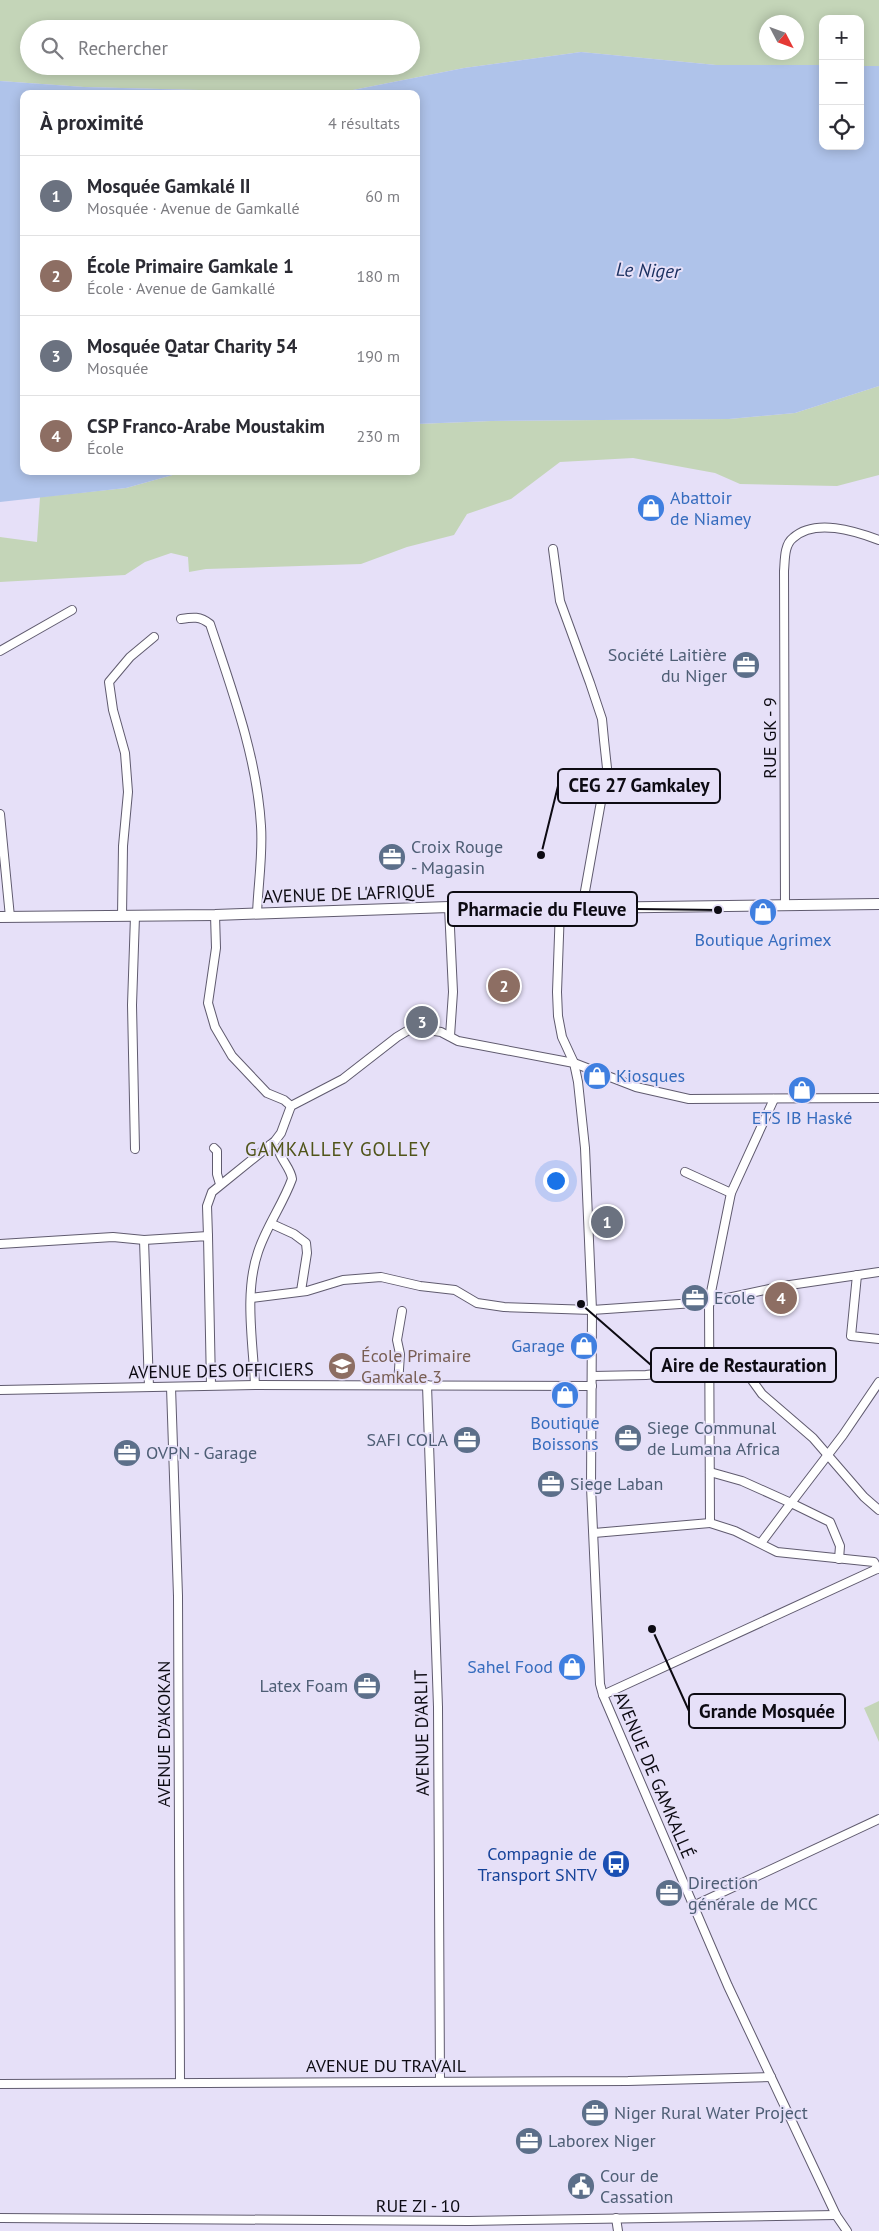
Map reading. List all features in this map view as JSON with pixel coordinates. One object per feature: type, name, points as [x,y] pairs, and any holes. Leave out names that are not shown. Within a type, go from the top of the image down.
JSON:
[{"type":"main road","name":"AVENUE DE L'AFRIQUE","points":[[5,917],[257,914],[449,906],[582,908],[879,904]]},
{"type":"street","name":"RUE GK - 9","points":[[785,906],[784,571],[788,546],[793,538],[808,530],[826,528],[850,531],[879,540]]},
{"type":"street","points":[[553,549],[560,601],[602,719],[604,740],[606,768],[582,908]]},
{"type":"street","points":[[0,651],[72,610]]},
{"type":"street","points":[[181,619],[196,617],[204,619],[210,624],[245,734],[257,786],[261,828],[257,914]]},
{"type":"street","points":[[122,916],[122,846],[128,792],[125,753],[112,710],[110,682],[112,676],[130,656],[154,637]]},
{"type":"street","points":[[0,814],[5,917]]},
{"type":"street","points":[[449,906],[453,992],[450,1036]]},
{"type":"street","name":"AVENUE DE GAMKALLÉ","points":[[560,908],[558,1016],[565,1047],[574,1063],[583,1131],[592,1310],[591,1487],[602,1695],[728,1986],[836,2215],[847,2231]]},
{"type":"street","points":[[215,915],[216,948],[208,1003],[215,1028],[232,1056],[269,1095],[284,1100],[291,1106]]},
{"type":"street","points":[[135,916],[132,1005],[135,1150]]},
{"type":"street","points":[[211,1385],[208,1199],[220,1184],[270,1145],[281,1133],[291,1106],[343,1080],[407,1031],[421,1028],[441,1032],[458,1041],[574,1063],[636,1087],[689,1099],[879,1098]]},
{"type":"street","points":[[710,1524],[709,1302],[731,1193],[774,1099]]},
{"type":"street","points":[[255,1385],[251,1298],[254,1264],[258,1250],[292,1179],[290,1171],[281,1160],[278,1148],[270,1145]]},
{"type":"street","points":[[214,1148],[217,1151],[217,1174],[220,1184]]},
{"type":"street","points":[[685,1172],[731,1193]]},
{"type":"street","points":[[272,1224],[294,1234],[306,1243],[307,1254],[300,1291]]},
{"type":"street","points":[[0,1244],[113,1237],[144,1240],[208,1236]]},
{"type":"street","points":[[144,1240],[149,1387]]},
{"type":"street","points":[[251,1298],[300,1291],[343,1280],[381,1277],[420,1286],[455,1290],[472,1301],[504,1307],[592,1310],[709,1302],[783,1286],[879,1272]]},
{"type":"street","points":[[857,1275],[851,1336],[879,1339]]},
{"type":"street","points":[[398,1385],[400,1354],[397,1340],[402,1311]]},
{"type":"street","points":[[709,1350],[730,1359],[749,1376],[762,1394],[813,1438],[826,1455],[879,1510]]},
{"type":"street","points":[[592,1376],[646,1375],[708,1368]]},
{"type":"street","points":[[762,1543],[826,1455],[843,1435],[879,1382]]},
{"type":"street","name":"AVENUE DES OFFICIERS","points":[[0,1390],[211,1385],[592,1386]]},
{"type":"street","name":"AVENUE D'ARLIT","points":[[427,1385],[438,1707],[440,2081]]},
{"type":"street","name":"AVENUE D'AKOKAN","points":[[171,1387],[178,1596],[180,2082]]},
{"type":"street","points":[[710,1472],[742,1481],[830,1522],[840,1546],[839,1559]]},
{"type":"street","points":[[594,1533],[710,1524],[762,1543],[777,1552],[839,1559],[872,1560],[878,1569],[602,1695]]},
{"type":"street","points":[[693,1906],[879,1819]]},
{"type":"street","name":"AVENUE DU TRAVAIL","points":[[0,2084],[628,2081],[771,2078]]},
{"type":"street","name":"RUE ZI - 10","points":[[0,2218],[459,2221],[836,2215]]},
{"type":"street","points":[[616,2218],[618,2231]]},
{"type":"green space","points":[[0,0],[879,0],[879,66],[864,66],[864,15],[819,15],[819,65],[716,65],[581,52],[464,68],[353,90],[199,90],[84,87],[0,81]]},
{"type":"green space","points":[[879,386],[879,475],[837,486],[740,484],[715,473],[633,458],[560,462],[511,499],[467,514],[454,535],[407,547],[361,564],[206,569],[189,572],[188,557],[171,553],[145,562],[125,575],[0,582],[0,537],[37,542],[40,497],[126,488],[173,475],[420,475],[420,424],[491,421],[729,419],[795,413]]},
{"type":"green space","points":[[879,1701],[879,1742],[864,1708]]},
{"type":"water","name":"Le Niger","points":[[581,52],[716,65],[819,65],[819,150],[864,150],[864,66],[879,66],[879,386],[795,413],[729,419],[491,421],[420,424],[420,90],[353,90],[464,68]]},
{"type":"water","points":[[0,81],[84,87],[199,90],[20,90],[20,475],[173,475],[126,488],[0,502]]},
{"type":"place","name":"Abattoir de Niamey","points":[[651,508]]},
{"type":"place","name":"Société Laitière du Niger","points":[[746,665]]},
{"type":"place","name":"CEG 27 Gamkaley","points":[[541,855]]},
{"type":"place","name":"Croix Rouge - Magasin","points":[[392,857]]},
{"type":"place","name":"Pharmacie du Fleuve","points":[[718,910]]},
{"type":"place","name":"Boutique Agrimex","points":[[763,912]]},
{"type":"place","name":"École Primaire Gamkale 1","points":[[504,986]]},
{"type":"place","name":"Mosquée Qatar Charity 54","points":[[422,1022]]},
{"type":"place","name":"Kiosques","points":[[597,1076]]},
{"type":"place","name":"ETS IB Haské","points":[[802,1090]]},
{"type":"place","name":"Mosquée Gamkalé II","points":[[607,1222]]},
{"type":"place","name":"Ecole","points":[[695,1298]]},
{"type":"place","name":"CSP Franco-Arabe Moustakim","points":[[781,1298]]},
{"type":"place","name":"Aire de Restauration","points":[[581,1304]]},
{"type":"place","name":"Garage","points":[[584,1346]]},
{"type":"place","name":"École Primaire Gamkale 3","points":[[342,1366]]},
{"type":"place","name":"Boutique Boissons","points":[[565,1395]]},
{"type":"place","name":"Siege Communal de Lumana Africa","points":[[628,1438]]},
{"type":"place","name":"SAFI COLA","points":[[467,1440]]},
{"type":"place","name":"OVPN - Garage","points":[[127,1453]]},
{"type":"place","name":"Siege Laban","points":[[551,1484]]},
{"type":"place","name":"Grande Mosquée","points":[[652,1629]]},
{"type":"place","name":"Sahel Food","points":[[572,1667]]},
{"type":"place","name":"Latex Foam","points":[[367,1686]]},
{"type":"place","name":"Compagnie de Transport SNTV","points":[[616,1864]]},
{"type":"place","name":"Direction générale de MCC","points":[[669,1893]]},
{"type":"place","name":"Niger Rural Water Project","points":[[595,2113]]},
{"type":"place","name":"Laborex Niger","points":[[529,2141]]},
{"type":"place","name":"Cour de Cassation","points":[[581,2186]]},
{"type":"district","name":"GAMKALLEY GOLLEY","points":[[338,1149]]}]
